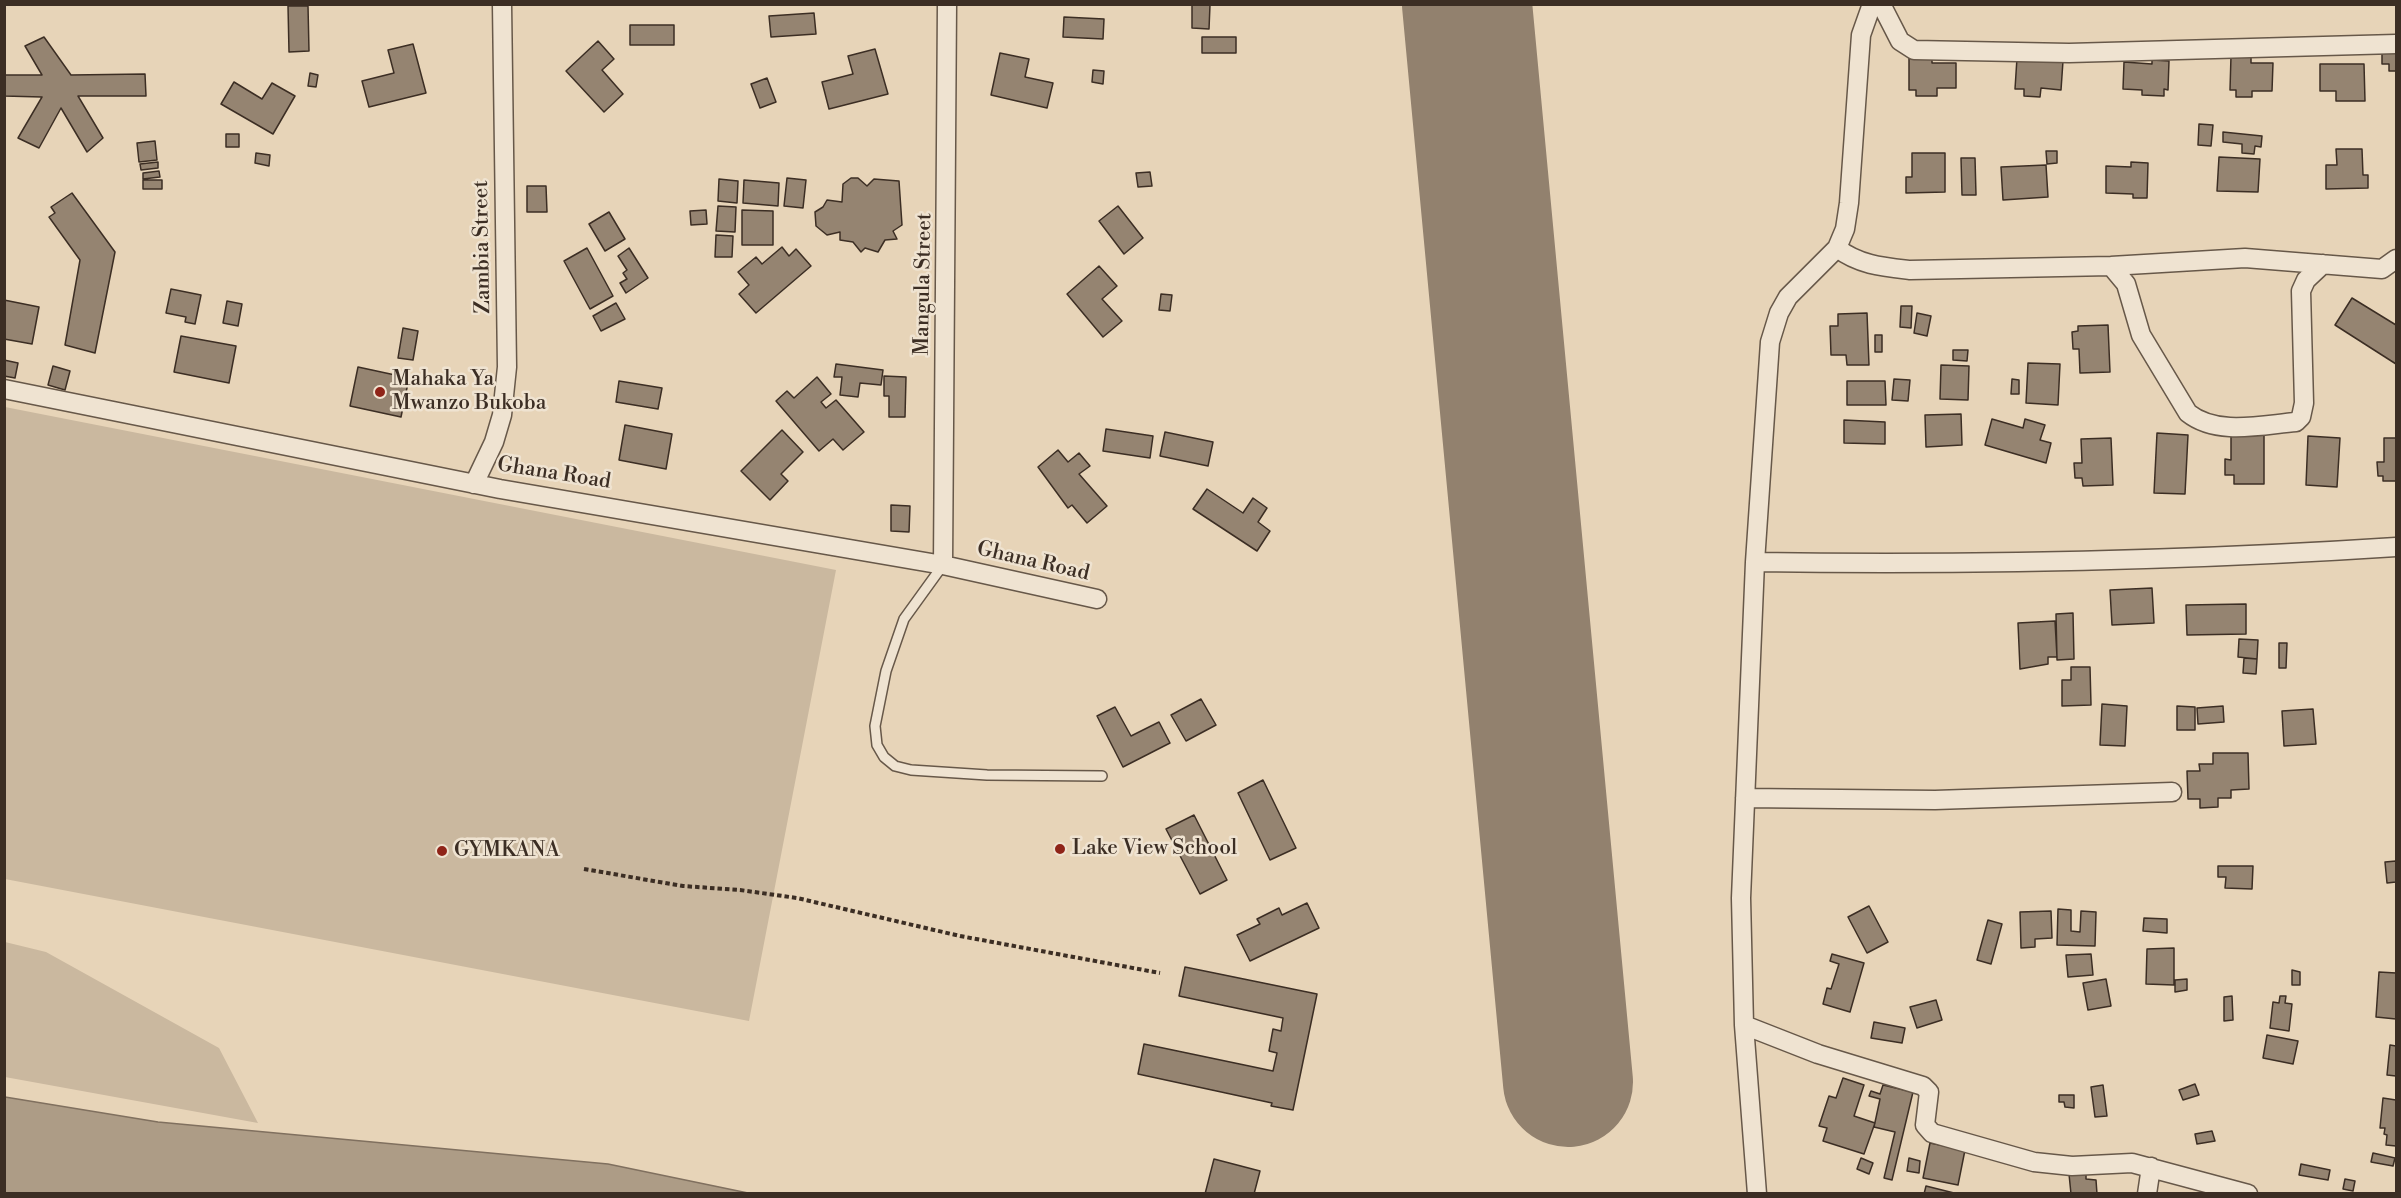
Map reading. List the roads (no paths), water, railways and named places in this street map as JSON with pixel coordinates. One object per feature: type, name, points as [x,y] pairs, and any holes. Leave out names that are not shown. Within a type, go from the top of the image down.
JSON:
[{"type":"street","name":"Zambia Street","points":[[474,484],[494,442],[502,415],[507,367],[502,4]]},
{"type":"street","name":"Mangula Street","points":[[943,565],[947,4]]},
{"type":"street","points":[[1757,1194],[1744,1025],[1741,898],[1755,562],[1770,342],[1779,313],[1788,297],[1837,248],[1845,229],[1862,34],[1872,4]]},
{"type":"street","points":[[1881,4],[1900,41],[1914,50],[2069,53],[2397,44]]},
{"type":"street","points":[[1837,248],[1852,260],[1882,267],[1910,270],[2111,266],[2212,258],[2382,269],[2397,259]]},
{"type":"street","points":[[2111,266],[2126,284],[2141,335],[2188,413],[2199,422],[2222,427],[2296,422],[2301,417],[2304,403],[2301,291],[2306,280],[2323,264]]},
{"type":"street","name":"Ghana Road","points":[[4,389],[474,484],[943,565],[1097,599]]},
{"type":"street","points":[[1755,562],[2028,562],[2307,553],[2397,547]]},
{"type":"street","points":[[1745,798],[1935,800],[2172,792]]},
{"type":"street","points":[[1744,1025],[1818,1054],[1923,1086],[1929,1092],[1925,1125],[1932,1133],[2034,1162],[2072,1166],[2132,1163],[2248,1194]]},
{"type":"street","points":[[2147,1194],[2151,1167]]},
{"type":"lane","points":[[943,565],[904,619],[885,671],[875,726],[877,745],[884,757],[895,766],[911,770],[987,775],[1102,776]]},
{"type":"place","name":"Mahaka Ya Mwanzo Bukoba","points":[[380,392]]},
{"type":"place","name":"Lake View School","points":[[1060,849]]},
{"type":"place","name":"GYMKANA","points":[[442,851]]}]
